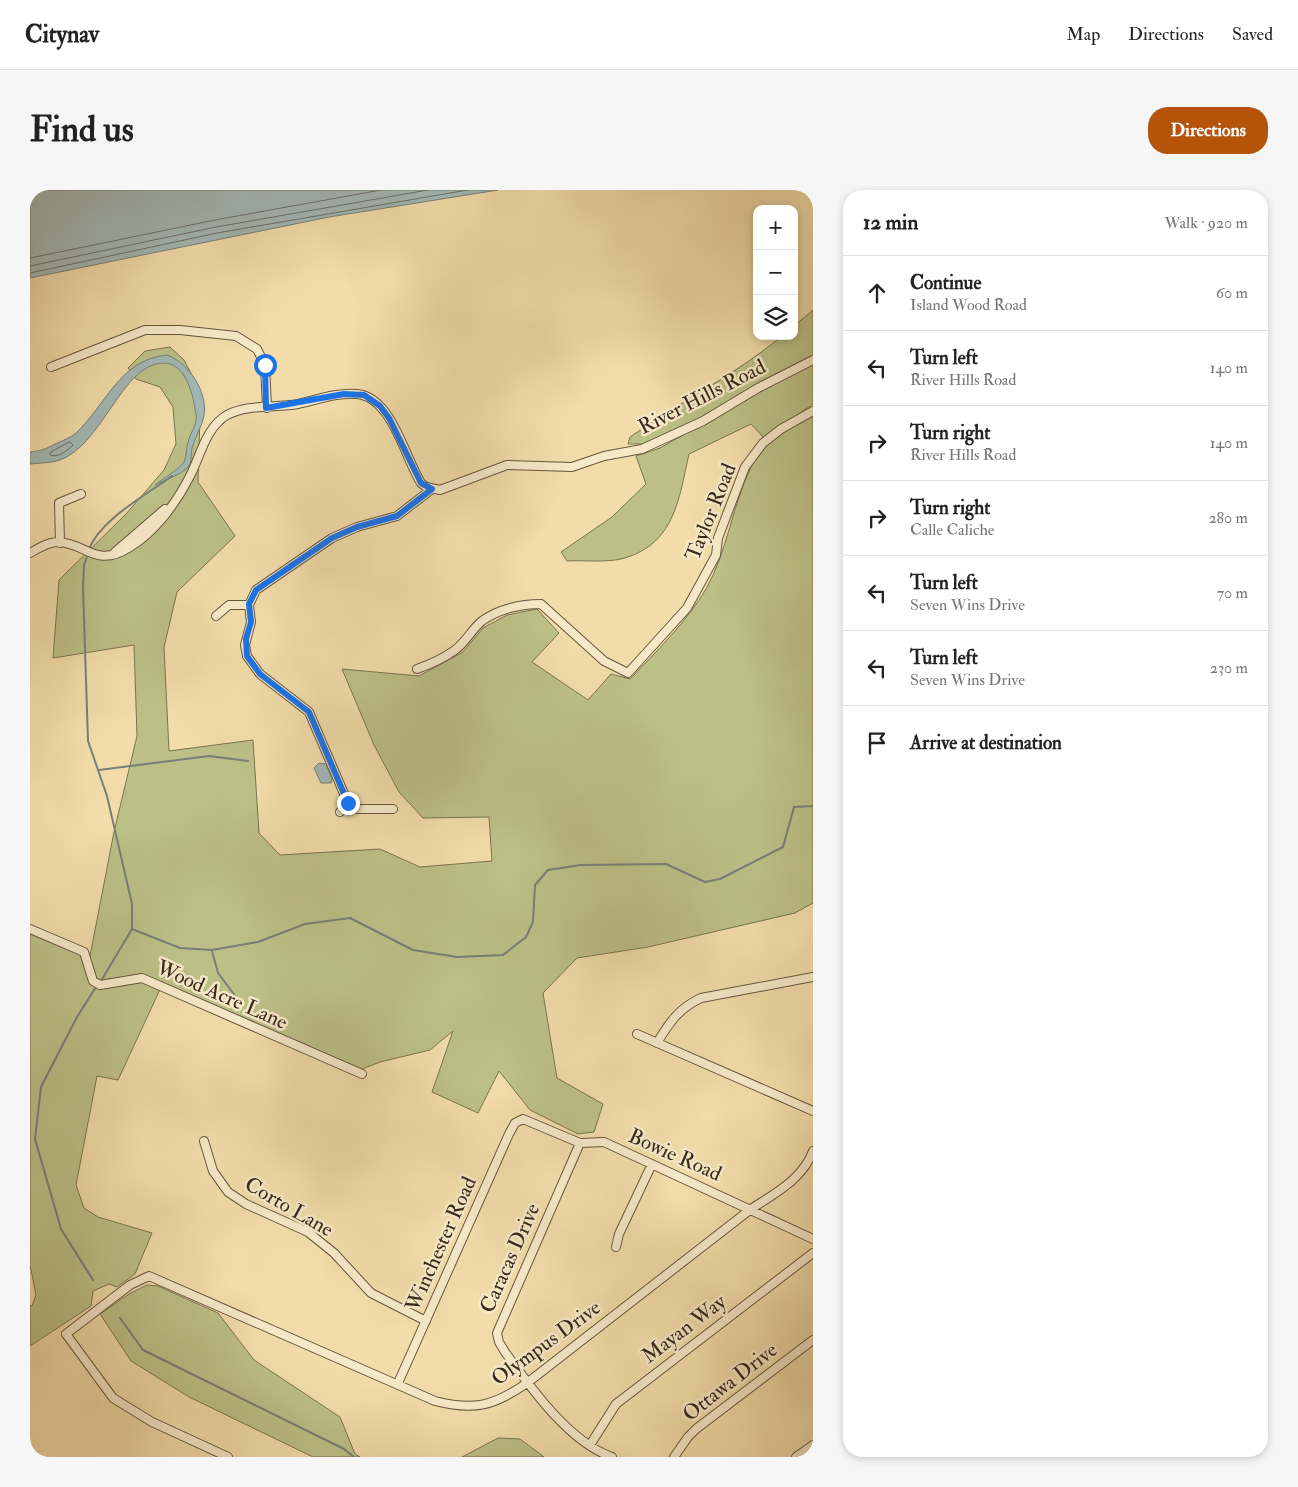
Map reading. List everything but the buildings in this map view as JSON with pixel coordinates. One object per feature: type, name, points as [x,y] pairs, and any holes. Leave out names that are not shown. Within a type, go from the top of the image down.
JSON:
[{"type":"street","points":[[51,367],[145,330],[180,330],[236,336],[257,349],[265,365],[266,408]]},
{"type":"street","name":"River Hills Road","points":[[432,489],[444,489],[488,471],[507,466],[572,466],[604,456],[652,446],[703,421],[758,388],[813,360]]},
{"type":"street","points":[[30,553],[47,544],[60,543],[92,555],[111,555],[174,501],[189,479],[216,425],[225,417],[235,412],[344,394],[364,395],[380,406],[389,418],[418,477],[426,487],[432,489]]},
{"type":"street","name":"Taylor Road","points":[[417,669],[435,662],[457,649],[481,621],[500,611],[527,604],[541,604],[604,661],[628,673],[687,608],[716,555],[718,538],[745,468],[763,443],[813,410]]},
{"type":"street","points":[[393,809],[358,809],[348,803],[309,712],[260,674],[247,656],[246,639],[251,622],[249,604],[256,590],[332,538],[357,527],[397,516],[432,489]]},
{"type":"street","points":[[60,543],[59,503],[80,494]]},
{"type":"street","points":[[216,616],[229,605],[249,604]]},
{"type":"street","points":[[340,812],[348,803]]},
{"type":"street","name":"Wood Acre Lane","points":[[30,929],[84,952],[93,981],[100,985],[142,978],[362,1074]]},
{"type":"street","points":[[658,1043],[674,1017],[687,1006],[701,998],[813,977]]},
{"type":"street","points":[[637,1034],[813,1111]]},
{"type":"street","name":"Bowie Road","points":[[519,1120],[523,1118],[580,1143],[604,1142],[813,1239]]},
{"type":"street","name":"Winchester Road","points":[[398,1383],[512,1129],[519,1120]]},
{"type":"street","name":"Corto Lane","points":[[204,1141],[213,1171],[228,1192],[246,1204],[308,1232],[334,1253],[371,1293],[426,1321]]},
{"type":"street","name":"Caracas Drive","points":[[527,1383],[499,1342],[497,1333],[580,1143]]},
{"type":"street","name":"Olympus Drive","points":[[228,1457],[152,1422],[113,1398],[66,1334],[130,1284],[149,1276],[398,1383],[435,1401],[457,1406],[477,1406],[494,1403],[527,1383],[751,1209],[786,1186],[800,1172],[813,1151]]},
{"type":"street","points":[[616,1247],[619,1234],[652,1164]]},
{"type":"street","name":"Mayan Way","points":[[590,1445],[616,1404],[813,1253]]},
{"type":"street","name":"Ottawa Drive","points":[[674,1457],[688,1436],[696,1429],[813,1340]]},
{"type":"street","points":[[527,1383],[557,1419],[590,1445],[612,1457]]},
{"type":"street","points":[[796,1457],[813,1444]]},
{"type":"green space","points":[[813,310],[813,356],[699,419],[649,444],[628,444],[630,437],[726,376],[777,340],[798,340],[798,323]]},
{"type":"green space","points":[[170,347],[184,360],[195,381],[200,415],[198,482],[235,536],[177,592],[164,647],[169,751],[253,740],[259,833],[280,855],[380,849],[420,867],[492,861],[489,817],[423,818],[399,792],[374,745],[342,669],[419,676],[463,652],[483,628],[507,615],[537,609],[559,633],[532,662],[588,700],[611,674],[630,679],[681,624],[706,589],[720,559],[745,480],[757,457],[779,436],[813,415],[813,903],[795,913],[648,947],[577,958],[543,993],[557,1078],[603,1104],[594,1132],[578,1134],[530,1110],[499,1071],[478,1113],[432,1092],[453,1031],[430,1050],[380,1062],[362,1069],[163,983],[118,1080],[97,1076],[76,1185],[84,1208],[98,1217],[152,1233],[135,1274],[117,1287],[109,1284],[93,1291],[91,1306],[30,1346],[30,1305],[32,1306],[36,1295],[30,1265],[30,932],[77,952],[83,958],[90,956],[114,832],[137,736],[134,645],[53,658],[59,580],[126,514],[164,470],[176,444],[173,407],[160,387],[136,379],[128,368],[145,351]]},
{"type":"green space","points":[[813,364],[813,404],[764,438],[751,424],[689,454],[678,502],[665,530],[655,542],[642,551],[618,560],[567,561],[561,552],[612,517],[646,484],[636,456],[660,448],[800,369]]},
{"type":"green space","points":[[147,1285],[158,1286],[218,1313],[254,1360],[340,1417],[355,1454],[360,1457],[313,1457],[189,1397],[131,1361],[100,1314],[129,1294]]},
{"type":"green space","points":[[498,1438],[520,1439],[544,1457],[462,1457]]},
{"type":"water","points":[[30,190],[498,190],[329,217],[30,278]]},
{"type":"water","points":[[167,355],[189,371],[200,388],[203,397],[204,416],[192,448],[190,462],[185,470],[155,485],[184,462],[196,417],[191,390],[183,374],[171,364],[162,363],[148,367],[135,377],[88,439],[75,452],[60,460],[30,464],[30,452],[46,448],[76,433],[125,374],[137,365]]},
{"type":"water","points":[[319,763],[326,764],[332,779],[331,783],[321,783],[314,768]]},
{"type":"waterway","points":[[89,549],[103,528],[125,508],[172,476]]},
{"type":"waterway","points":[[87,557],[84,565],[83,588],[88,741],[107,796],[132,904],[132,929],[101,981]]},
{"type":"waterway","points":[[99,770],[209,756],[248,761]]},
{"type":"waterway","points":[[132,929],[180,948],[212,950],[258,942],[305,924],[350,918],[413,950],[457,957],[503,955],[526,937],[533,922],[535,885],[548,870],[581,865],[666,864],[705,882],[720,879],[783,847],[794,807],[813,806]]},
{"type":"waterway","points":[[212,951],[218,973],[236,997]]},
{"type":"waterway","points":[[93,1280],[61,1229],[35,1139],[41,1087],[77,1017],[96,987]]},
{"type":"waterway","points":[[120,1318],[143,1350],[344,1449],[354,1457]]},
{"type":"route","points":[[265,365],[266,408],[282,407],[344,394],[364,395],[372,400],[380,406],[389,418],[421,483],[432,489],[397,516],[357,527],[332,538],[256,590],[249,604],[251,622],[245,645],[247,656],[260,674],[304,706],[309,712],[348,803]]}]
